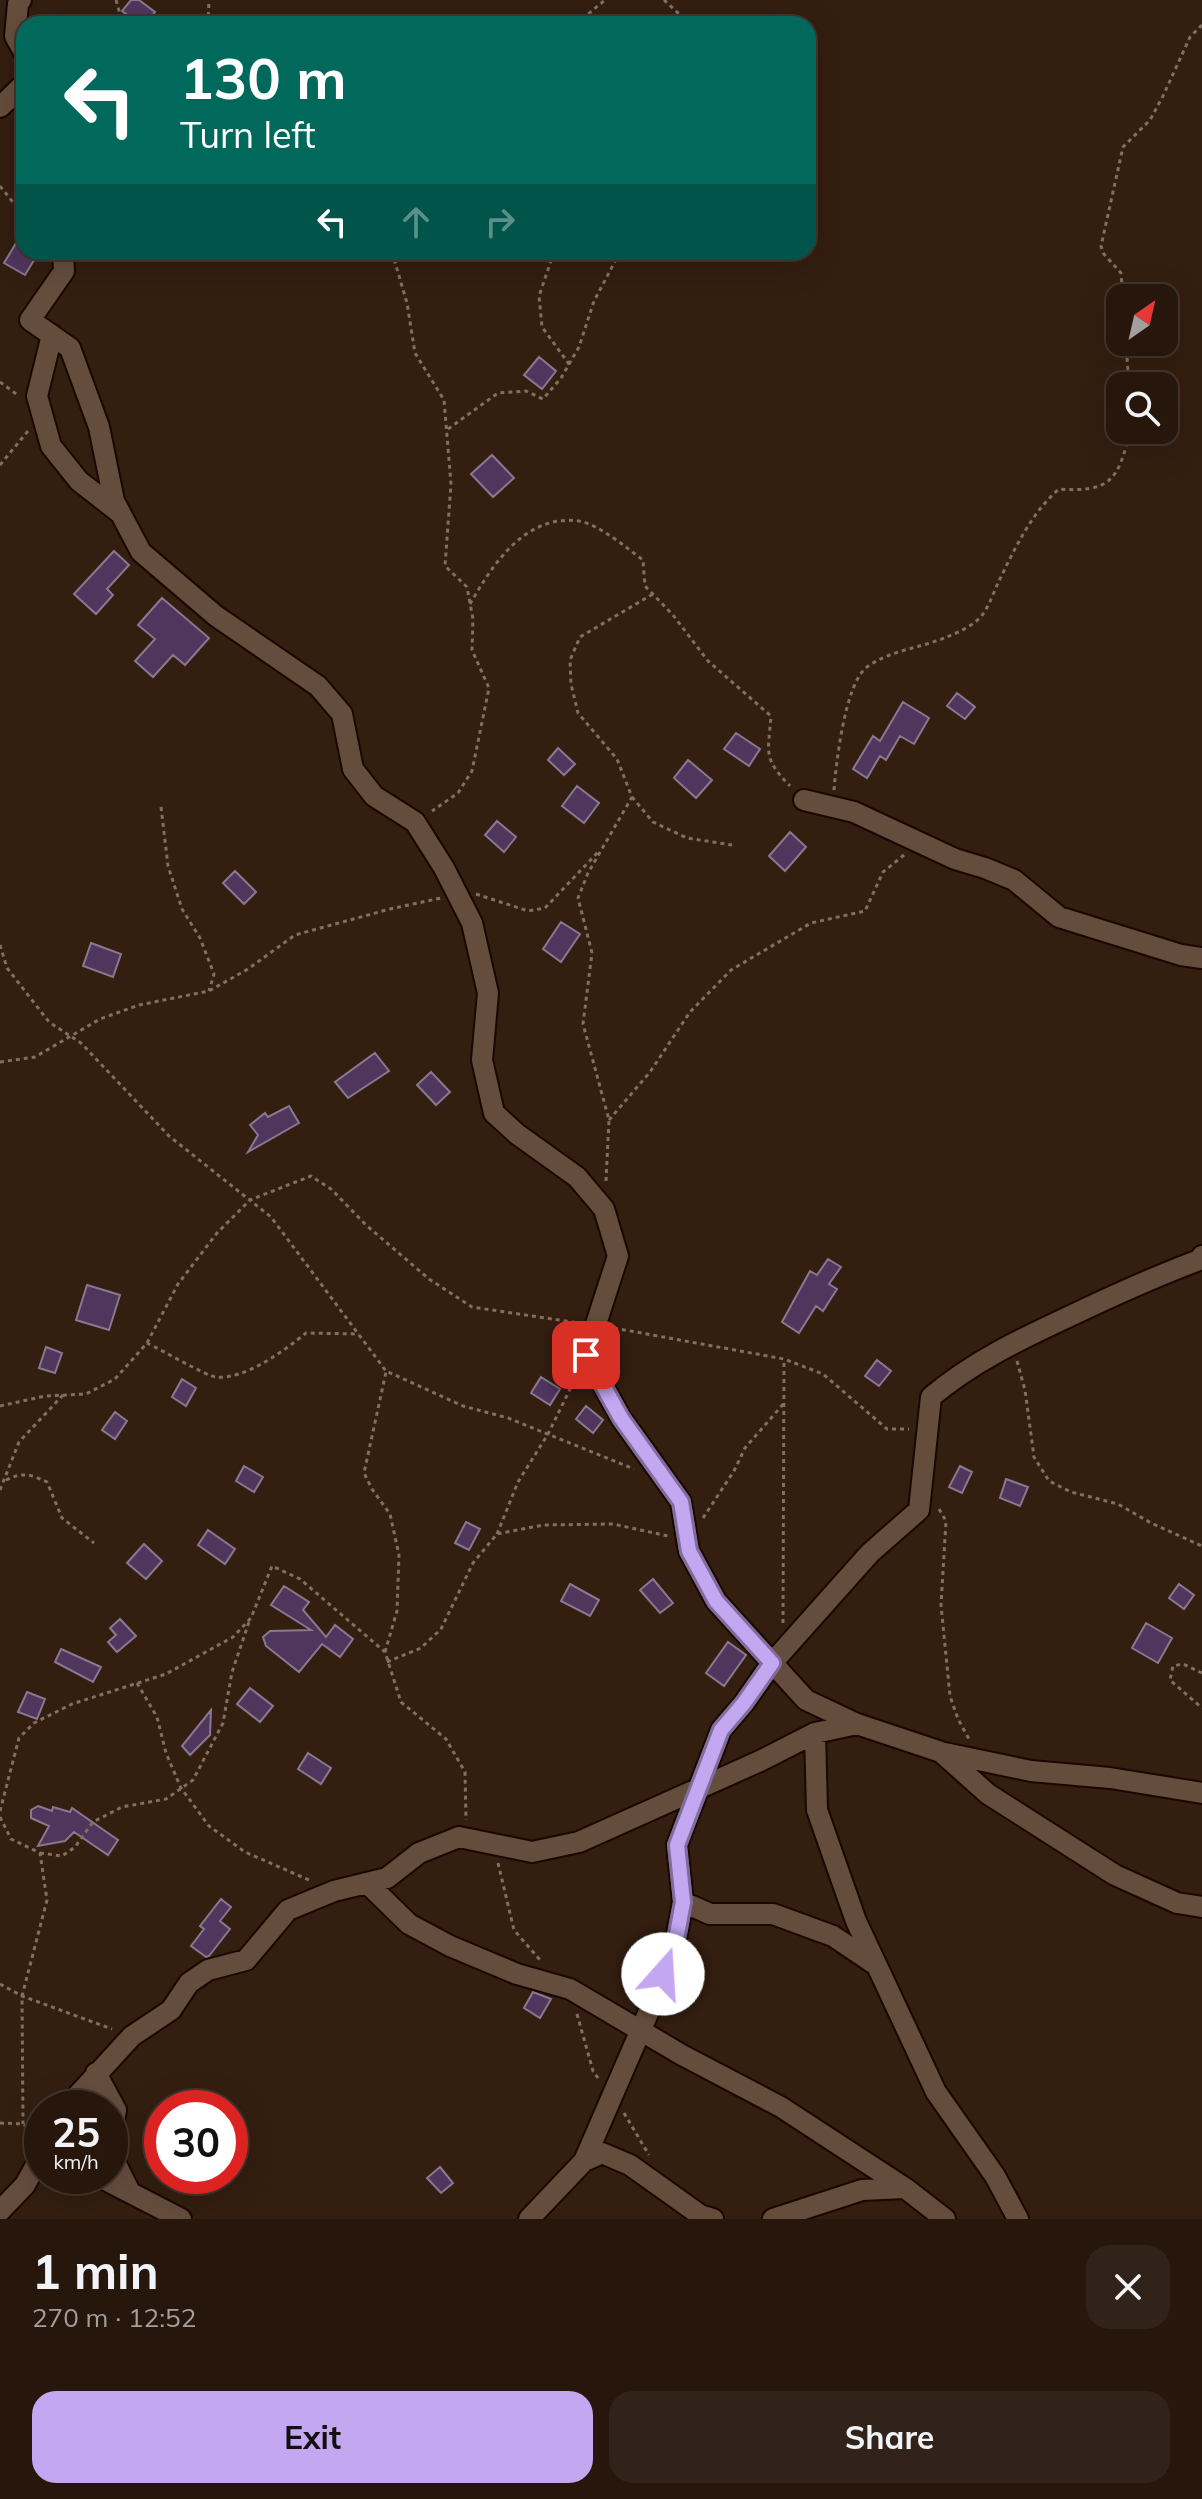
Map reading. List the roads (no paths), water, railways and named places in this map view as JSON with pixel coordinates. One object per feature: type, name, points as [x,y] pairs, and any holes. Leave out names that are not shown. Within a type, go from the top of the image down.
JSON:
[{"type":"street","points":[[0,107],[16,92]]},
{"type":"street","points":[[63,260],[64,271],[30,320],[70,348],[99,427],[114,501],[141,552],[216,616],[318,686],[342,714],[353,769],[374,796],[415,822],[472,923],[488,993],[482,1060],[494,1113],[517,1134],[577,1177],[604,1209],[618,1256],[586,1355],[621,1418],[681,1502],[689,1551],[716,1601],[778,1657],[806,1700],[857,1724],[941,1752],[1031,1771],[1110,1778],[1202,1793]]},
{"type":"street","points":[[52,335],[37,396],[51,446],[79,481],[121,514]]},
{"type":"street","points":[[804,800],[854,812],[955,859],[1014,880],[1059,917],[1181,955],[1202,958]]},
{"type":"street","points":[[529,2219],[584,2161],[656,1995],[673,1946],[683,1902],[677,1845],[721,1730],[778,1657],[870,1553],[919,1510],[931,1397],[955,1377],[1011,1342],[1145,1280],[1199,1260],[1202,1256]]},
{"type":"street","points":[[81,2090],[132,2036],[171,2010],[189,1983],[208,1970],[246,1960],[288,1910],[334,1891],[387,1878],[419,1853],[459,1837],[532,1852],[579,1842],[815,1733],[857,1724]]},
{"type":"street","points":[[815,1733],[817,1810],[856,1921],[936,2092],[995,2176],[1018,2219]]},
{"type":"street","points":[[941,1752],[988,1794],[1115,1875],[1177,1903],[1202,1907]]},
{"type":"street","points":[[367,1883],[409,1924],[450,1946],[517,1974],[570,1989],[682,2055],[781,2107],[905,2188],[945,2219]]},
{"type":"street","points":[[683,1902],[710,1914],[773,1914],[833,1936],[877,1966]]},
{"type":"street","points":[[96,2073],[105,2090]]},
{"type":"street","points":[[584,2161],[602,2153],[630,2165],[700,2215],[713,2219]]},
{"type":"street","points":[[0,2211],[24,2186]]},
{"type":"street","points":[[128,2188],[130,2192],[181,2219]]},
{"type":"street","points":[[773,2219],[862,2190],[905,2188]]}]
